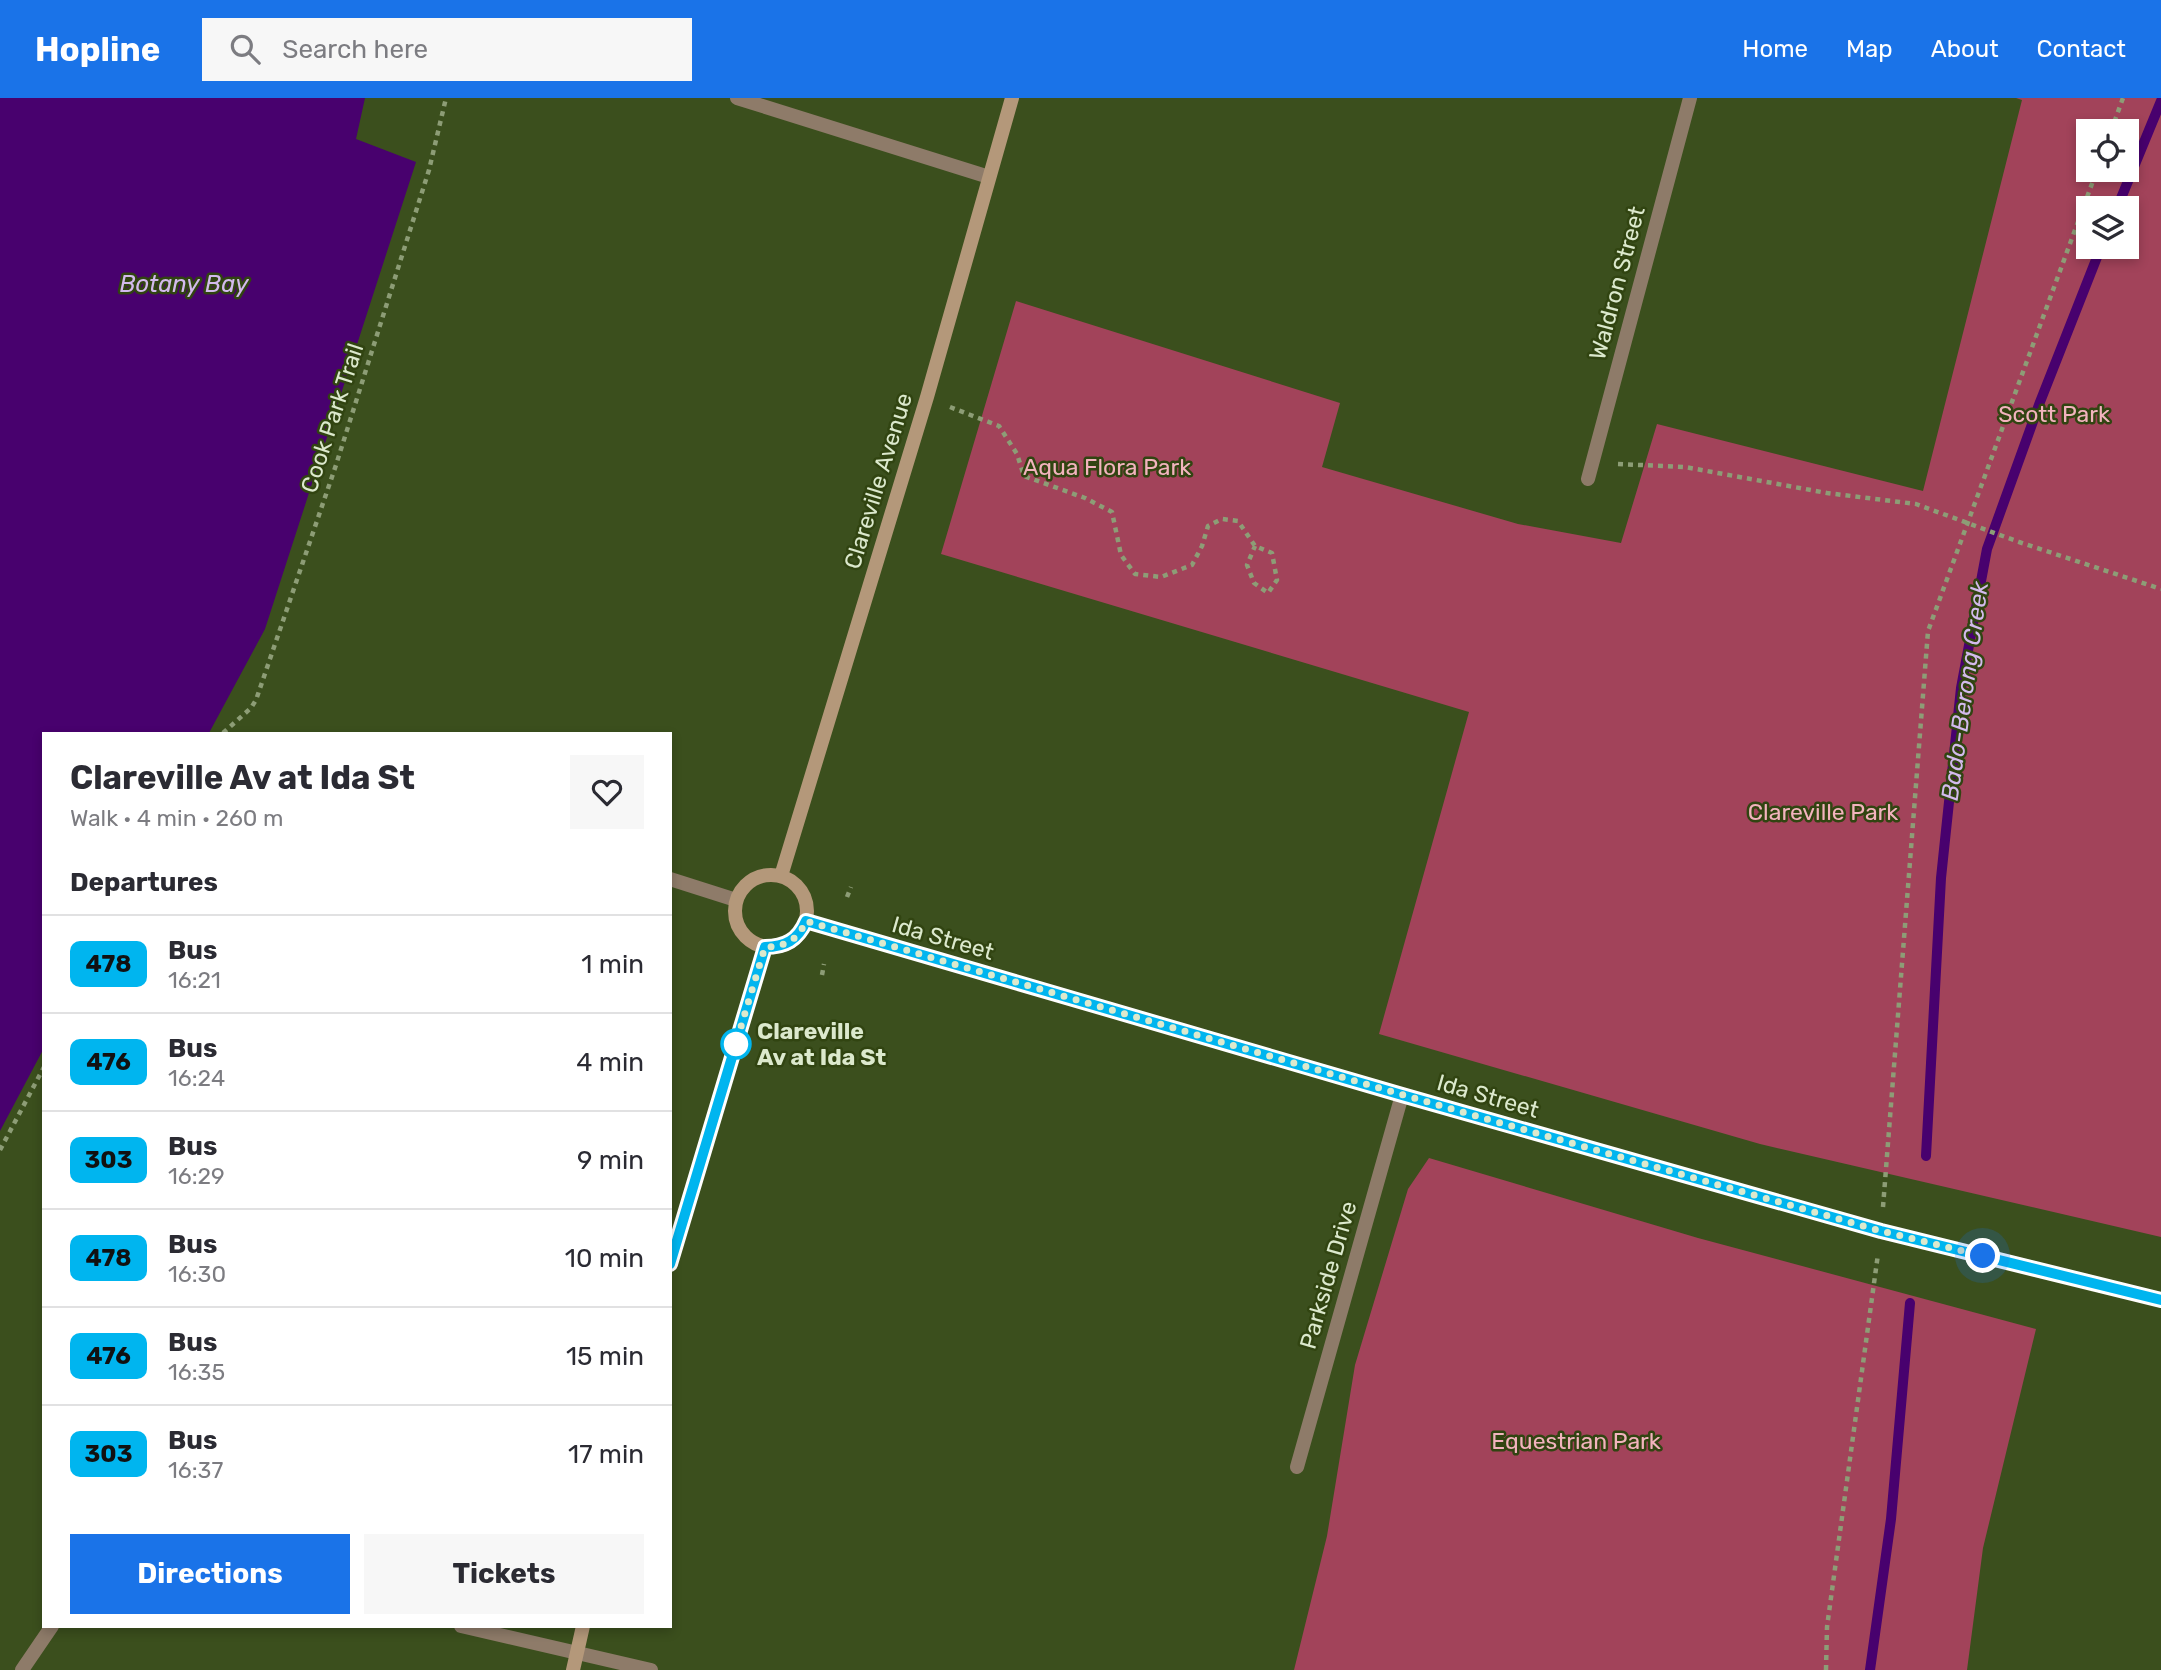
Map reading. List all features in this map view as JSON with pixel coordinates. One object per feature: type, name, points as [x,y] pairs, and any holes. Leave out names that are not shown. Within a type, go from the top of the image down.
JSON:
[{"type":"street","points":[[737,98],[989,177]]},
{"type":"street","name":"Clareville Avenue","points":[[782,876],[927,397],[1012,98]]},
{"type":"street","name":"Waldron Street","points":[[1588,479],[1690,98]]},
{"type":"street","points":[[759,876],[782,876],[792,881],[806,899],[806,921],[802,931],[786,945],[765,947],[753,943],[737,924],[734,912],[736,900],[749,881],[759,876]]},
{"type":"street","points":[[672,880],[736,900]]},
{"type":"street","name":"Ida Street","points":[[806,921],[1881,1231],[2161,1300]]},
{"type":"street","points":[[672,1258],[765,947]]},
{"type":"street","name":"Parkside Drive","points":[[1297,1467],[1402,1095]]},
{"type":"street","points":[[22,1670],[51,1628]]},
{"type":"street","points":[[470,1628],[651,1670]]},
{"type":"street","points":[[573,1670],[583,1628]]},
{"type":"path","name":"Cook Park Trail","points":[[224,732],[251,708],[260,687],[341,452],[429,170],[446,98]]},
{"type":"path","points":[[2115,119],[2123,98]]},
{"type":"path","points":[[1826,1670],[1827,1627],[1881,1231],[1928,631],[1971,523],[2093,182]]},
{"type":"path","points":[[927,397],[999,426],[1017,454],[1024,476],[1085,498],[1112,512],[1121,555],[1135,574],[1161,578],[1192,565],[1208,526],[1222,519],[1238,521],[1255,546],[1272,553],[1277,580],[1268,593],[1254,583],[1247,565],[1255,546]]},
{"type":"path","points":[[1593,462],[1685,467],[1827,493],[1916,503],[2019,542],[2161,589]]},
{"type":"path","points":[[847,897],[851,887]]},
{"type":"path","points":[[822,975],[824,964]]},
{"type":"path","points":[[0,1150],[42,1071]]},
{"type":"green space","name":"Clareville Park","points":[[2016,98],[2161,98],[2161,1237],[1760,1144],[1379,1034],[1469,712],[941,554],[1016,301],[1340,403],[1322,467],[1518,524],[1621,543],[1657,424],[1923,491],[2022,100]]},
{"type":"green space","name":"Equestrian Park","points":[[1429,1158],[1698,1238],[2036,1329],[1983,1548],[1967,1670],[1294,1670],[1327,1536],[1355,1365],[1408,1189]]},
{"type":"water","name":"Botany Bay","points":[[0,98],[365,98],[356,139],[416,162],[265,629],[210,732],[42,732],[42,1052],[0,1131]]},
{"type":"waterway","name":"Bado-Berong Creek","points":[[2122,196],[2161,101]]},
{"type":"waterway","name":"Bado-Berong Creek","points":[[1926,1156],[1941,878],[1961,688],[1987,549],[2040,402],[2096,259]]},
{"type":"waterway","points":[[1870,1670],[1891,1519],[1910,1303]]},
{"type":"bus line","name":"478","points":[[672,1257],[765,947],[786,945],[802,931],[806,921],[1881,1231],[2161,1300]]},
{"type":"place","name":"Clareville Av at Ida St","points":[[736,1044]]},
{"type":"route","points":[[736,1044],[733,1053],[765,947],[786,945],[802,931],[806,921],[1455,1110],[1881,1231],[1983,1256]]},
{"type":"park label","name":"Scott Park","points":[[2054,414]]},
{"type":"park label","name":"Aqua Flora Park","points":[[1107,467]]}]
